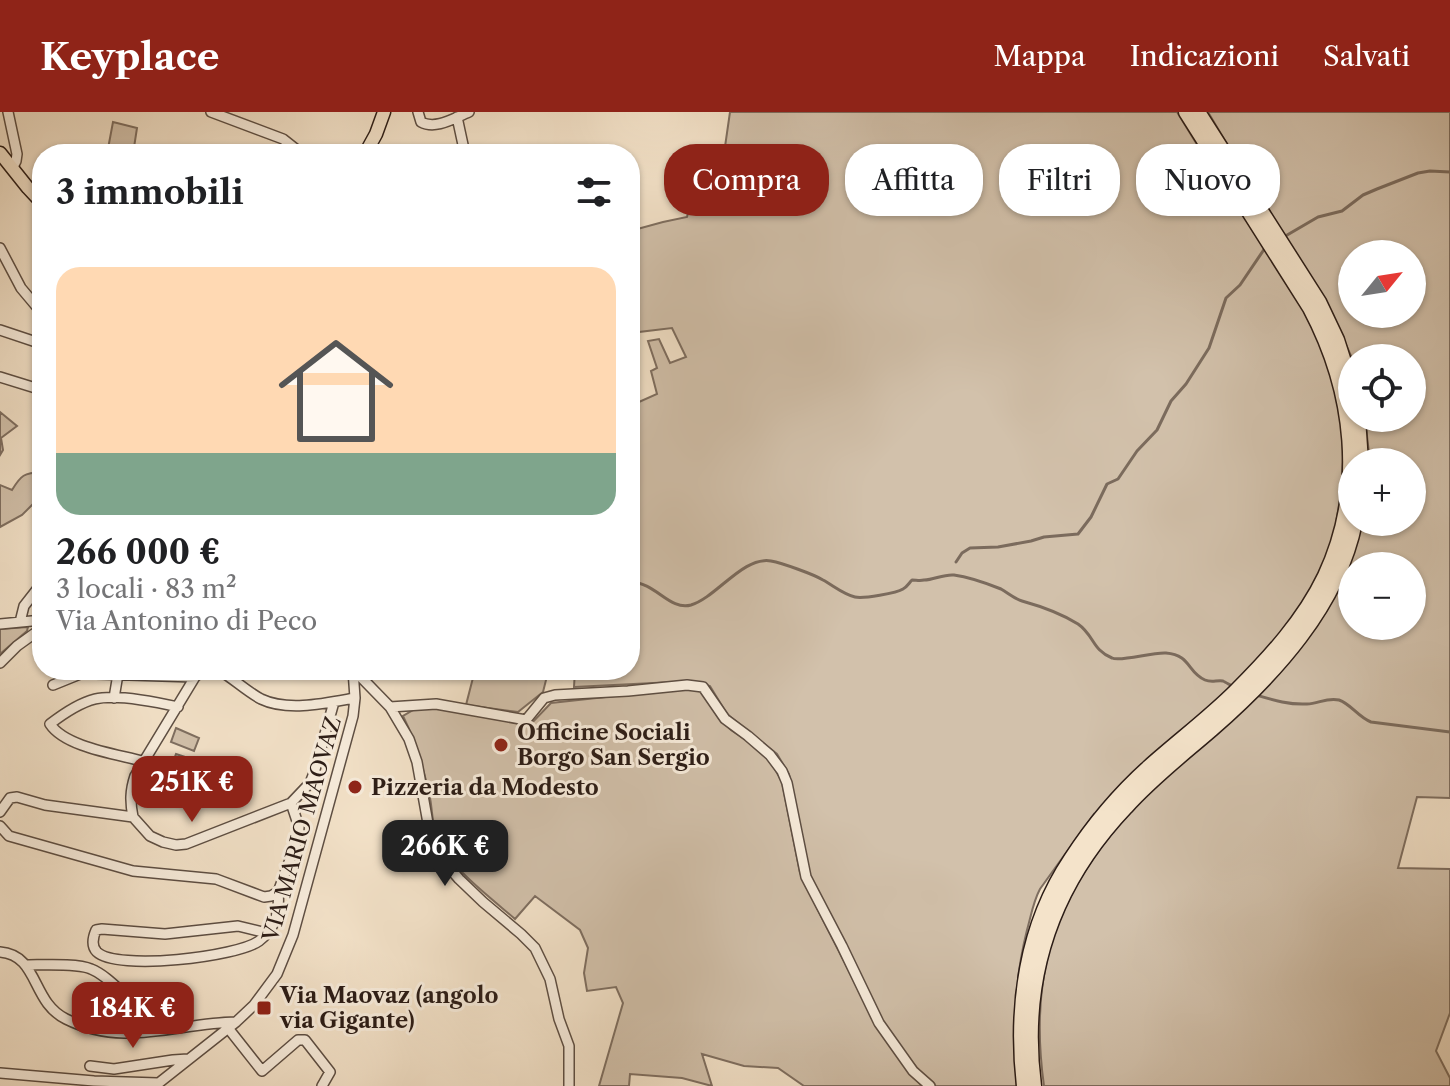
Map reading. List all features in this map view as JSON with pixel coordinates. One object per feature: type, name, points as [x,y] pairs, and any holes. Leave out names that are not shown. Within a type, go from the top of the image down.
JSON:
[{"type":"highway","points":[[1186,112],[1209,144]]},
{"type":"highway","points":[[1198,112],[1215,144]]},
{"type":"highway","points":[[1256,216],[1338,355]]},
{"type":"highway","points":[[1332,341],[1344,397],[1350,448]]},
{"type":"highway","points":[[1034,1086],[1031,1010],[1039,961],[1046,935],[1070,880],[1129,785],[1235,693],[1283,641],[1325,576],[1344,536]]},
{"type":"highway","points":[[1024,1086],[1020,1047],[1023,985],[1037,930],[1069,861],[1104,823]]},
{"type":"main road","points":[[370,144],[384,112]]},
{"type":"main road","points":[[0,153],[32,192]]},
{"type":"street","points":[[8,112],[17,154],[12,169]]},
{"type":"street","points":[[211,112],[289,144]]},
{"type":"street","points":[[418,112],[421,122],[427,125],[469,112]]},
{"type":"street","points":[[457,117],[463,144]]},
{"type":"street","points":[[0,248],[21,288],[32,301]]},
{"type":"street","points":[[0,330],[32,341]]},
{"type":"street","points":[[0,377],[32,387]]},
{"type":"street","points":[[20,622],[24,606],[32,596]]},
{"type":"street","points":[[0,624],[32,621]]},
{"type":"street","points":[[0,663],[32,635]]},
{"type":"street","points":[[53,685],[65,680]]},
{"type":"street","points":[[114,698],[117,680]]},
{"type":"street","points":[[195,680],[142,761],[131,789],[133,817],[150,836],[176,845],[186,844],[291,803],[310,783],[334,702]]},
{"type":"street","points":[[233,680],[269,702],[292,705],[355,698]]},
{"type":"street","name":"VIA MARIO MAOVAZ","points":[[156,1085],[232,1025],[265,991],[287,954],[350,729],[354,680]]},
{"type":"street","points":[[364,680],[390,707],[409,739],[417,762],[431,840],[436,852],[459,879],[535,948],[550,979],[569,1046],[569,1086]]},
{"type":"street","points":[[390,707],[436,704],[526,720],[544,698],[555,695],[687,685],[703,687],[725,719],[761,746],[782,771],[806,877],[879,1023],[913,1071],[930,1086]]},
{"type":"street","points":[[142,761],[66,739],[55,732],[50,724],[87,701],[98,698],[178,707]]},
{"type":"street","points":[[0,812],[10,798],[17,797],[45,805],[133,817]]},
{"type":"street","points":[[267,933],[238,926],[165,934],[102,929],[96,930],[93,944],[104,956],[156,962],[217,955],[248,947],[267,933],[275,920],[278,892],[298,838],[299,827],[291,803]]},
{"type":"street","points":[[0,826],[9,836],[133,871],[216,879],[264,897],[278,892]]},
{"type":"street","points":[[0,952],[10,953],[27,965],[41,996],[63,1018],[112,1032],[151,1032],[218,1022],[232,1025],[262,1071],[298,1040],[305,1040],[330,1072],[322,1086]]},
{"type":"street","points":[[27,965],[92,969],[131,1000],[131,1010],[112,1032]]},
{"type":"street","points":[[90,1066],[114,1069],[188,1059]]},
{"type":"street","points":[[0,1073],[156,1085]]},
{"type":"shaded area","points":[[730,112],[1177,112],[1197,144],[1136,144],[1136,216],[1280,216],[1280,144],[1227,144],[1208,112],[1450,112],[1450,798],[1417,797],[1398,868],[1450,869],[1450,1013],[1436,1051],[1450,1078],[1450,1086],[1044,1086],[1040,1015],[1049,951],[1073,891],[1113,832],[1094,814],[1040,889],[1032,909],[1017,988],[1017,1086],[936,1086],[907,1056],[877,1013],[809,873],[789,774],[777,754],[727,714],[710,686],[693,681],[574,687],[574,680],[640,680],[640,402],[657,394],[651,371],[657,368],[648,341],[659,339],[670,363],[686,357],[672,328],[640,332],[640,228],[687,217],[829,216],[829,144],[725,144]],"holes":[[[1343,338],[1346,344],[1426,344],[1426,432],[1367,432],[1368,448],[1426,448],[1426,536],[1338,536],[1338,448],[1343,448],[1342,432],[1338,432],[1338,407],[1331,371],[1338,344]]]},
{"type":"shaded area","points":[[113,122],[137,128],[135,144],[109,144]]},
{"type":"shaded area","points":[[0,412],[17,426],[1,438],[3,450],[0,455]]},
{"type":"shaded area","points":[[31,473],[32,505],[22,515],[0,527],[0,485],[12,490],[18,481]]},
{"type":"shaded area","points":[[28,627],[27,631],[0,654],[0,629]]},
{"type":"shaded area","points":[[472,680],[546,680],[543,692],[518,712],[466,705]]},
{"type":"shaded area","points":[[688,688],[702,692],[718,717],[755,746],[772,764],[782,782],[800,873],[878,1029],[922,1086],[804,1086],[778,1068],[744,1066],[702,1054],[712,1086],[682,1078],[630,1074],[629,1086],[599,1086],[623,1003],[616,987],[587,991],[584,973],[588,948],[580,930],[535,896],[515,919],[464,874],[440,845],[422,766],[403,716],[415,709],[448,708],[529,726],[551,703]]},
{"type":"shaded area","points":[[176,728],[199,738],[194,751],[171,742]]},
{"type":"shaded area","points":[[176,754],[191,759],[181,787],[166,781]]},
{"type":"waterway","points":[[1282,238],[1318,217],[1342,211],[1377,189],[1418,173],[1450,172]]},
{"type":"waterway","points":[[956,562],[970,548],[998,547],[1044,537],[1078,534],[1091,517],[1107,484],[1118,479],[1137,451],[1157,430],[1171,401],[1209,348],[1226,298],[1240,285],[1265,248]]},
{"type":"waterway","points":[[640,583],[683,606],[701,601],[740,571],[761,561],[797,569],[855,597],[900,591],[912,580],[960,576],[1001,589],[1019,600],[1072,620],[1083,628],[1100,651],[1112,658],[1174,654],[1185,660],[1199,677],[1223,681],[1234,687]]},
{"type":"waterway","points":[[1256,695],[1294,704],[1339,700],[1371,722],[1450,732]]},
{"type":"place","name":"Officine Sociali Borgo San Sergio","points":[[501,745]]},
{"type":"place","name":"Pizzeria da Modesto","points":[[355,787]]},
{"type":"place","name":"Via Maovaz (angolo via Gigante)","points":[[264,1008]]}]
